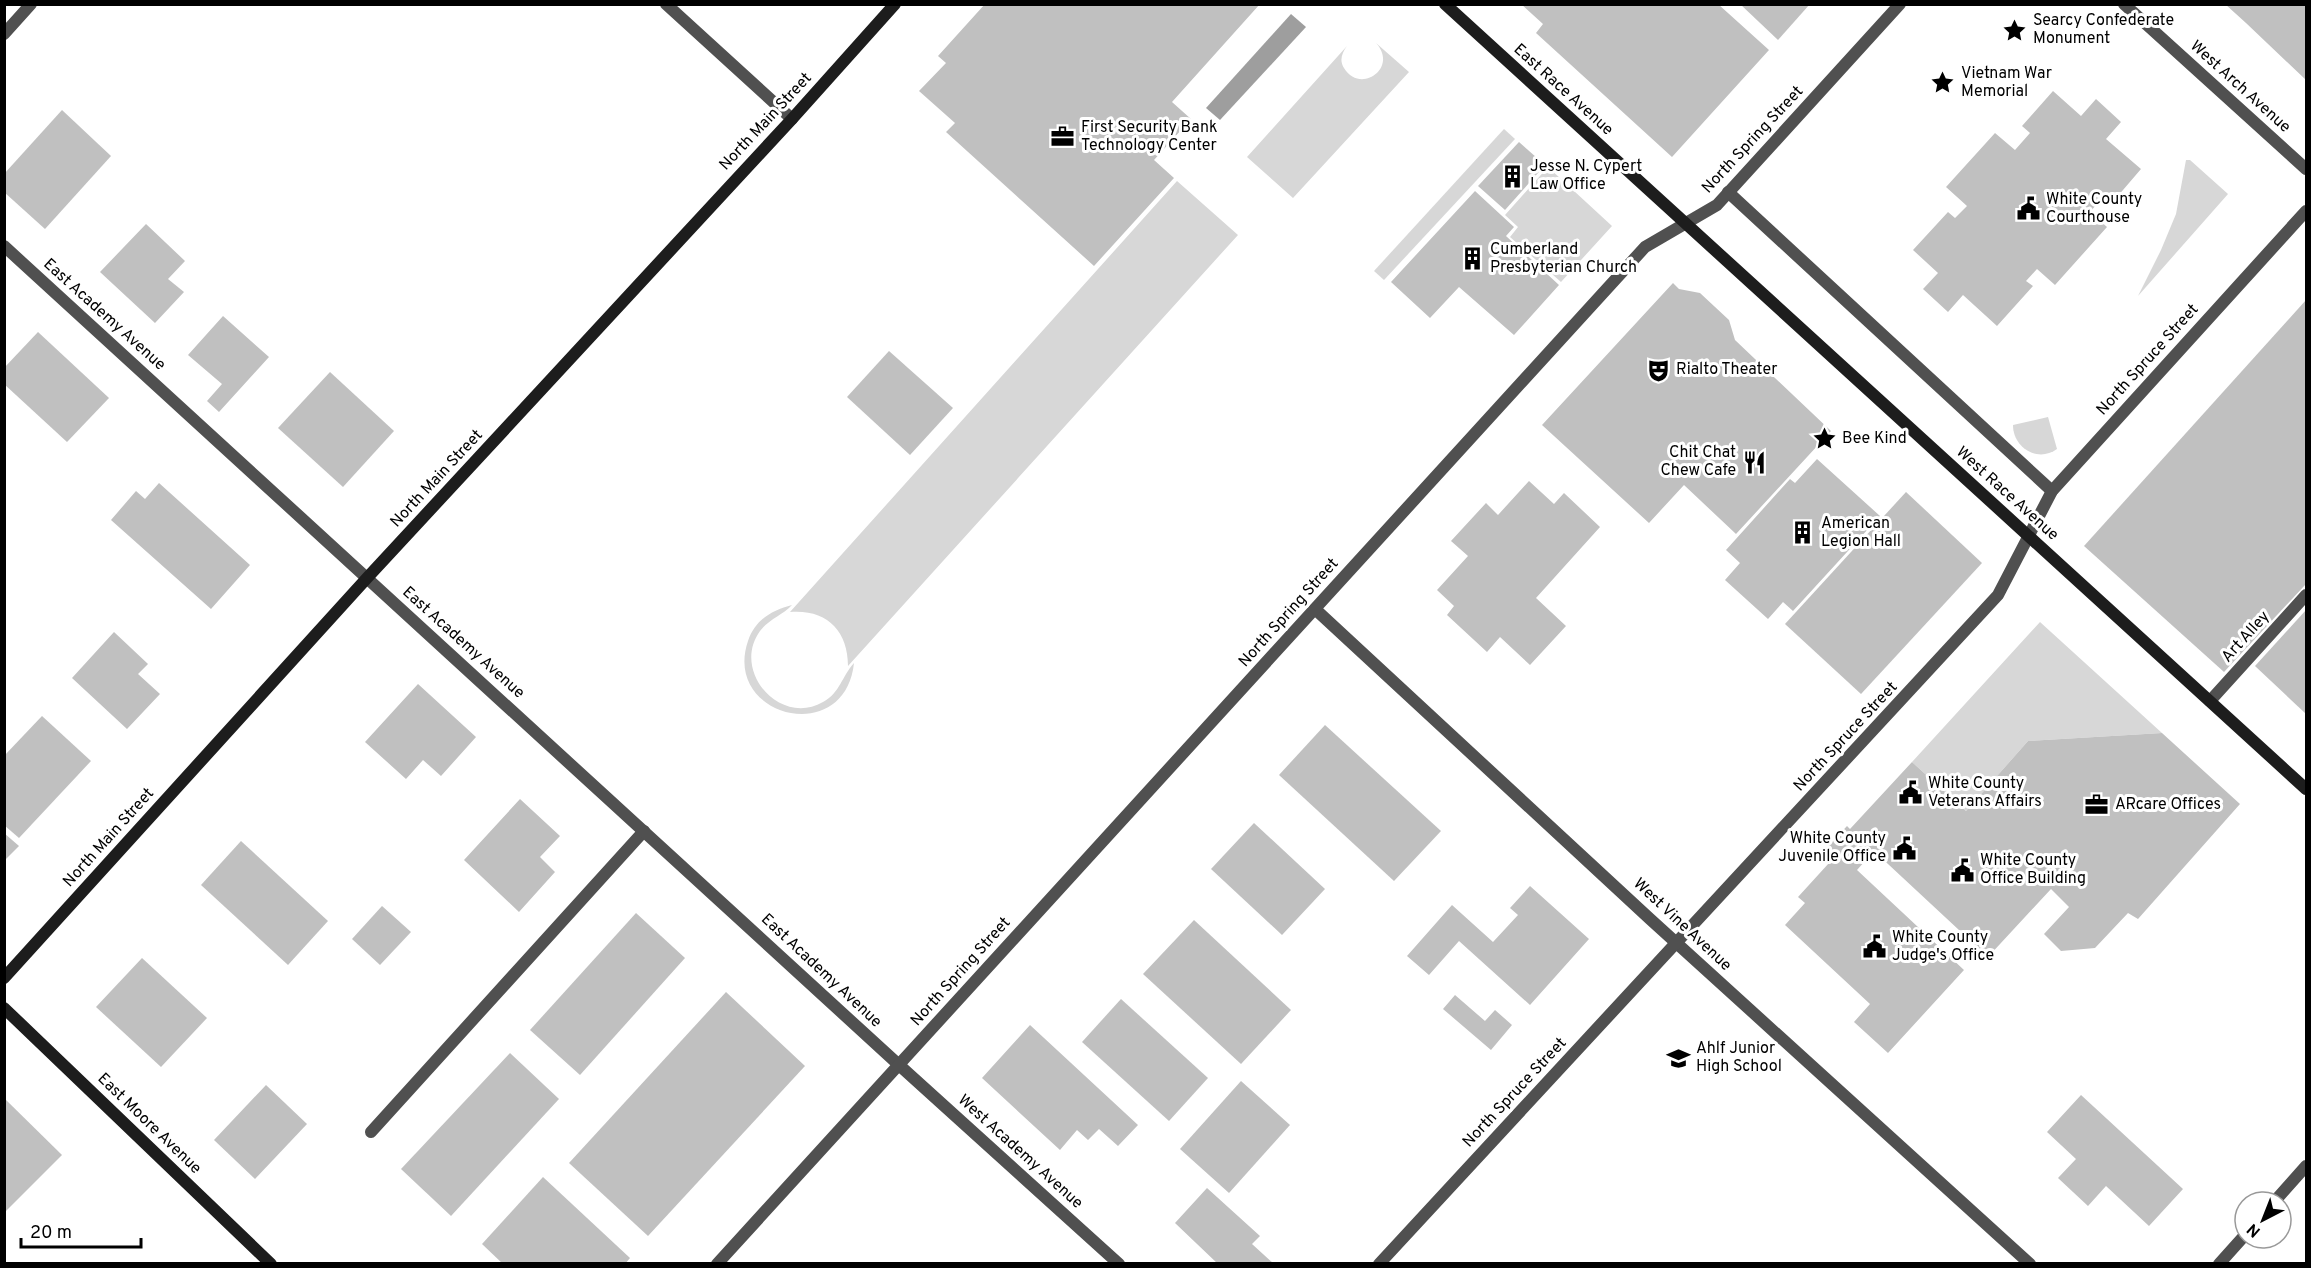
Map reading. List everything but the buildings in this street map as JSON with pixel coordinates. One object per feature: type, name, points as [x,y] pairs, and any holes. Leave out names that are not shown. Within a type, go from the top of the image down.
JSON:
[{"type":"street","points":[[4,34],[31,4]]},
{"type":"street","points":[[666,4],[792,119]]},
{"type":"street","name":"North Main Street","points":[[4,978],[367,578],[792,119],[895,4]]},
{"type":"street","name":"East Race Avenue","points":[[1445,4],[1685,224]]},
{"type":"street","name":"North Spring Street","points":[[717,1263],[1645,247],[1717,205],[1900,4]]},
{"type":"street","name":"West Arch Avenue","points":[[2124,4],[2307,169]]},
{"type":"street","points":[[1728,192],[2052,491]]},
{"type":"street","name":"North Spruce Street","points":[[1379,1263],[1678,944],[1998,595],[2052,491],[2307,211]]},
{"type":"street","name":"West Race Avenue","points":[[1685,224],[2307,789]]},
{"type":"street","name":"East Academy Avenue","points":[[4,246],[899,1065]]},
{"type":"street","name":"Art Alley","points":[[2210,701],[2307,596]]},
{"type":"street","name":"West Vine Avenue","points":[[1315,609],[1678,944],[2030,1263]]},
{"type":"street","points":[[371,1132],[644,831]]},
{"type":"street","name":"East Moore Avenue","points":[[4,1008],[271,1263]]},
{"type":"street","name":"West Academy Avenue","points":[[899,1065],[1119,1263]]},
{"type":"street","points":[[2285,1190],[2307,1166]]},
{"type":"street","points":[[2219,1263],[2233,1247]]},
{"type":"shaded area","points":[[1291,14],[1306,27],[1220,120],[1206,108]]},
{"type":"shaded area","points":[[1376,43],[1409,72],[1293,198],[1247,157],[1347,46],[1341,59],[1344,68],[1351,76],[1367,79],[1375,75],[1383,61],[1382,52]]},
{"type":"shaded area","points":[[1504,129],[1515,139],[1384,280],[1374,271]]},
{"type":"shaded area","points":[[2186,160],[2190,160],[2228,194],[2138,296],[2176,214]]},
{"type":"shaded area","points":[[1548,167],[1612,226],[1561,282],[1510,237],[1518,227],[1505,215]]},
{"type":"shaded area","points":[[1177,181],[1238,235],[848,666],[844,642],[832,624],[814,614],[790,612]]},
{"type":"shaded area","points":[[2048,417],[2057,449],[2042,454],[2028,451],[2017,440],[2013,425]]},
{"type":"shaded area","points":[[792,605],[760,631],[753,647],[752,662],[756,678],[764,691],[777,701],[791,707],[807,708],[829,698],[854,663],[846,690],[830,706],[810,713],[788,712],[768,704],[752,688],[745,667],[748,641],[755,627],[771,613]]},
{"type":"shaded area","points":[[2040,622],[2162,733],[2028,741],[1966,811],[1912,762]]},
{"type":"place","name":"Searcy Confederate Monument","points":[[2015,30]]},
{"type":"place","name":"Vietnam War Memorial","points":[[1943,83]]},
{"type":"place","name":"First Security Bank Technology Center","points":[[1063,137]]},
{"type":"place","name":"Jesse N. Cypert Law Office","points":[[1512,176]]},
{"type":"place","name":"White County Courthouse","points":[[2028,209]]},
{"type":"place","name":"Cumberland Presbyterian Church","points":[[1472,259]]},
{"type":"place","name":"Rialto Theater","points":[[1658,370]]},
{"type":"place","name":"Bee Kind","points":[[1824,439]]},
{"type":"place","name":"Chit Chat Chew Cafe","points":[[1754,462]]},
{"type":"place","name":"American Legion Hall","points":[[1803,533]]},
{"type":"place","name":"White County Veterans Affairs","points":[[1910,793]]},
{"type":"place","name":"ARcare Offices","points":[[2097,805]]},
{"type":"place","name":"White County Juvenile Office","points":[[1904,848]]},
{"type":"place","name":"White County Office Building","points":[[1962,870]]},
{"type":"place","name":"White County Judge's Office","points":[[1874,947]]},
{"type":"place","name":"Ahlf Junior High School","points":[[1678,1058]]}]
